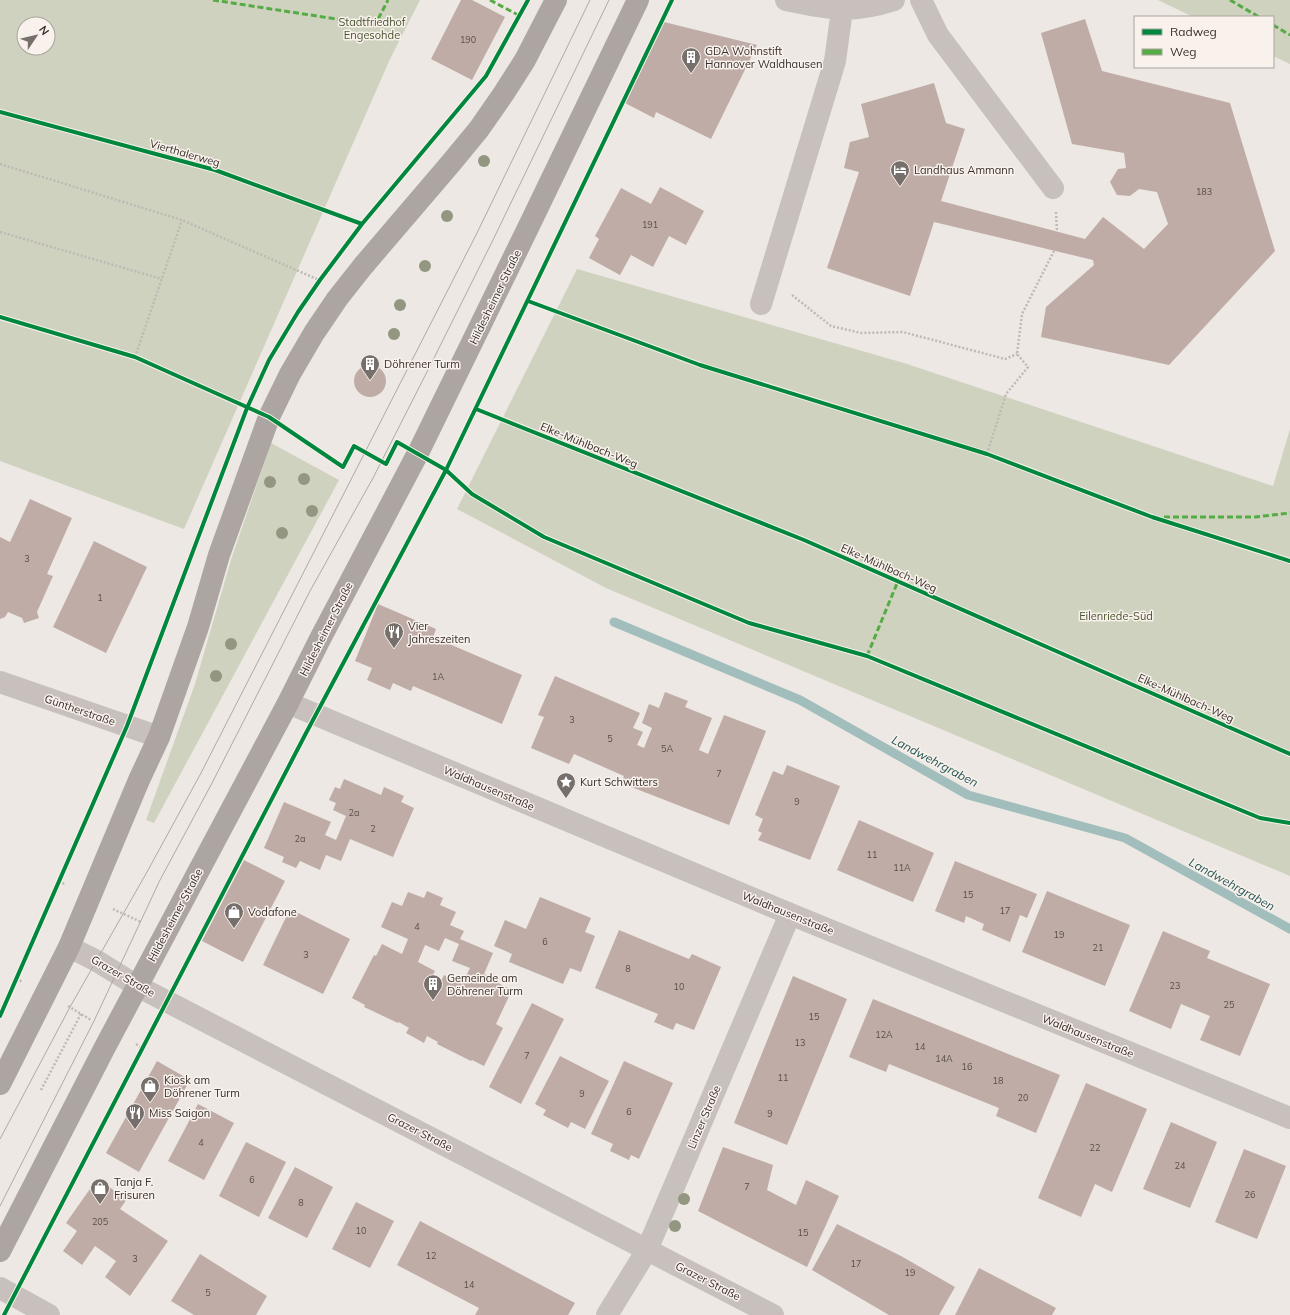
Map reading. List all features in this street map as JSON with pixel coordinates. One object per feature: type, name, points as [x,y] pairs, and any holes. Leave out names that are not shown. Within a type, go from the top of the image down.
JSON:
[{"type":"main road","points":[[0,1084],[69,947],[133,794],[159,737],[198,627],[221,548],[269,417],[290,374],[314,333],[350,282],[483,123],[525,60],[556,0]]},
{"type":"main road","name":"Hildesheimer Straße","points":[[0,1251],[137,986],[288,703],[418,453],[523,240],[638,0]]},
{"type":"street","points":[[786,0],[842,10],[876,6],[894,0]]},
{"type":"street","points":[[921,0],[938,34],[1053,188]]},
{"type":"street","points":[[761,304],[835,61],[842,10]]},
{"type":"street","name":"Güntherstraße","points":[[0,682],[159,737]]},
{"type":"street","name":"Waldhausenstraße","points":[[288,703],[790,914],[1290,1118]]},
{"type":"street","name":"Linzer Straße","points":[[607,1315],[647,1250],[790,914]]},
{"type":"street","name":"Grazer Straße","points":[[69,947],[97,961],[137,986],[773,1315]]},
{"type":"street","points":[[0,1288],[49,1315]]},
{"type":"path","points":[[0,164],[182,220],[320,280]]},
{"type":"path","points":[[135,357],[182,220]]},
{"type":"path","points":[[0,232],[162,279]]},
{"type":"path","points":[[987,454],[1006,394],[1028,367],[1017,354],[1022,314],[1054,251]]},
{"type":"path","points":[[769,278],[831,326],[861,333],[903,332],[1005,359],[1017,354]]},
{"type":"path","points":[[980,452],[994,457]]},
{"type":"path","points":[[59,881],[165,933]]},
{"type":"path","points":[[16,979],[45,993],[142,1048]]},
{"type":"path","points":[[41,1090],[81,1014]]},
{"type":"green space","name":"Stadtfriedhof Engesohde","points":[[0,0],[420,0],[390,59],[184,529],[0,461]]},
{"type":"green space","points":[[1158,0],[1290,0],[1290,64],[1274,56],[1274,16],[1191,16]]},
{"type":"green space","name":"Eilenriede-Süd","points":[[577,269],[904,363],[1273,486],[1290,429],[1290,876],[606,588],[457,509]]},
{"type":"green space","points":[[271,443],[339,480],[154,823],[146,820],[195,684],[231,560]]},
{"type":"building","points":[[461,0],[472,0],[505,17],[472,80],[431,59]]},
{"type":"building","points":[[1085,19],[1102,71],[1230,103],[1275,251],[1169,365],[1041,337],[1046,307],[1094,265],[1093,260],[934,222],[910,296],[827,268],[859,172],[844,168],[850,142],[869,137],[861,104],[934,83],[946,123],[965,129],[941,201],[1085,239],[1103,217],[1144,249],[1168,224],[1157,192],[1139,189],[1130,196],[1117,195],[1110,182],[1118,169],[1126,168],[1124,153],[1072,144],[1041,33]]},
{"type":"building","name":"GDA Wohnstift Hannover Waldhausen","points":[[664,22],[757,45],[711,139],[656,112],[654,118],[625,103]]},
{"type":"building","points":[[660,187],[704,211],[686,245],[669,236],[653,267],[631,255],[620,275],[589,258],[599,239],[595,236],[621,188],[651,204]]},
{"type":"building","name":"Döhrener Turm","points":[[367,365],[373,365],[382,369],[386,381],[382,393],[373,397],[367,397],[358,393],[354,384],[354,378],[358,369]]},
{"type":"building","points":[[30,499],[72,518],[47,574],[53,576],[37,612],[39,618],[24,623],[22,618],[8,612],[5,617],[0,619],[0,537],[10,542]]},
{"type":"building","points":[[94,541],[147,567],[106,653],[53,627]]},
{"type":"building","points":[[378,604],[436,629],[433,637],[522,675],[502,724],[413,686],[411,691],[393,683],[390,690],[367,680],[372,668],[355,661]]},
{"type":"building","points":[[555,676],[640,713],[633,728],[643,732],[637,745],[644,748],[652,728],[642,723],[649,704],[659,708],[665,692],[688,701],[685,707],[712,718],[699,750],[708,754],[724,715],[766,731],[729,825],[621,783],[624,776],[574,754],[569,764],[531,748],[544,717],[538,715]]},
{"type":"building","points":[[787,765],[840,786],[810,860],[758,840],[762,833],[758,831],[763,819],[755,815],[773,771],[783,775]]},
{"type":"building","points":[[344,779],[381,795],[384,787],[404,796],[401,802],[414,808],[393,857],[350,839],[341,861],[326,855],[320,870],[300,861],[296,868],[282,862],[284,857],[264,848],[284,802],[331,822],[325,835],[336,840],[346,816],[333,810],[336,803],[329,800],[335,787],[340,789]]},
{"type":"building","points":[[859,820],[934,853],[913,902],[837,870]]},
{"type":"building","name":"Vodafone","points":[[244,860],[285,881],[243,962],[202,941]]},
{"type":"building","points":[[955,861],[1037,894],[1027,918],[1020,915],[1010,942],[982,930],[984,924],[966,916],[964,923],[935,911]]},
{"type":"building","name":"Gemeinde am Döhrener Turm","points":[[427,891],[443,898],[440,905],[456,912],[450,925],[464,931],[460,939],[493,953],[484,974],[492,977],[490,979],[512,990],[496,1024],[503,1028],[484,1066],[437,1044],[438,1042],[427,1036],[424,1043],[406,1033],[409,1028],[399,1022],[398,1023],[364,1007],[365,1005],[352,998],[374,955],[376,956],[382,944],[402,954],[408,939],[381,927],[392,902],[402,906],[408,892],[424,898]],"holes":[[[445,938],[459,944],[452,961],[470,968],[462,984],[444,975],[435,993],[430,991],[433,985],[429,983],[435,971],[418,962],[425,945],[439,951]]]},
{"type":"building","points":[[1047,891],[1130,925],[1105,986],[1022,952]]},
{"type":"building","points":[[540,897],[591,918],[585,932],[595,936],[581,972],[570,968],[563,984],[509,962],[512,954],[494,946],[505,920],[526,929]]},
{"type":"building","points":[[290,909],[350,939],[323,994],[263,965]]},
{"type":"building","points":[[619,930],[689,959],[692,954],[721,967],[694,1030],[676,1023],[673,1030],[654,1022],[658,1014],[595,988]]},
{"type":"building","points":[[1163,931],[1210,951],[1207,958],[1270,984],[1240,1056],[1200,1040],[1210,1016],[1181,1004],[1171,1029],[1129,1011]]},
{"type":"building","points":[[793,976],[847,999],[787,1145],[734,1123]]},
{"type":"building","points":[[873,999],[1060,1075],[1036,1133],[996,1116],[999,1108],[889,1064],[886,1072],[849,1057]]},
{"type":"building","points":[[532,1003],[564,1019],[521,1104],[489,1087]]},
{"type":"building","points":[[560,1056],[609,1081],[585,1129],[571,1122],[568,1128],[543,1115],[546,1110],[535,1104]]},
{"type":"building","points":[[157,1061],[190,1080],[139,1172],[106,1153]]},
{"type":"building","points":[[624,1061],[673,1083],[639,1159],[631,1155],[629,1160],[610,1151],[613,1144],[591,1134]]},
{"type":"building","points":[[1086,1083],[1147,1109],[1112,1192],[1095,1184],[1081,1217],[1038,1198]]},
{"type":"building","points":[[198,1104],[234,1123],[204,1180],[168,1161]]},
{"type":"building","points":[[1171,1122],[1217,1142],[1190,1208],[1143,1189]]},
{"type":"building","points":[[246,1142],[286,1162],[259,1217],[219,1196]]},
{"type":"building","points":[[723,1147],[773,1165],[767,1190],[796,1205],[806,1180],[839,1196],[807,1267],[698,1211]]},
{"type":"building","points":[[1244,1149],[1286,1166],[1257,1239],[1215,1222]]},
{"type":"building","points":[[295,1167],[333,1187],[307,1238],[268,1218]]},
{"type":"building","points":[[97,1179],[127,1199],[120,1209],[168,1241],[130,1296],[105,1277],[116,1261],[95,1246],[82,1265],[63,1251],[77,1231],[66,1223]]},
{"type":"building","points":[[356,1202],[394,1221],[370,1268],[332,1249]]},
{"type":"building","points":[[420,1221],[575,1303],[568,1315],[475,1315],[479,1308],[397,1265]]},
{"type":"building","points":[[837,1224],[901,1256],[955,1287],[939,1315],[889,1315],[812,1270]]},
{"type":"building","points":[[200,1254],[267,1296],[256,1315],[194,1315],[171,1301]]},
{"type":"building","points":[[979,1268],[1056,1308],[1052,1315],[955,1315]]},
{"type":"waterway","name":"Landwehrgraben","points":[[614,622],[800,700],[968,795],[1125,838],[1290,929]]},
{"type":"tram line","points":[[0,1139],[70,1007],[147,872],[201,773],[476,235],[590,0]]},
{"type":"tram line","points":[[0,1206],[94,1021],[160,880],[211,785],[310,591],[373,478],[431,364],[492,242],[609,0]]},
{"type":"marked path","points":[[213,0],[375,25],[388,0]]},
{"type":"marked path","points":[[490,0],[520,16]]},
{"type":"marked path","points":[[1230,0],[1257,16]]},
{"type":"marked path","points":[[1274,26],[1290,35]]},
{"type":"marked path","points":[[1164,517],[1255,517],[1290,513]]},
{"type":"marked path","points":[[867,656],[898,581]]},
{"type":"cycle path","points":[[0,1016],[127,726],[247,408],[269,360],[298,312],[362,224],[486,76],[528,0]]},
{"type":"cycle path","points":[[4,1315],[305,735],[446,470],[672,0]]},
{"type":"cycle path","name":"Vierthalerweg","points":[[0,112],[215,170],[362,224]]},
{"type":"cycle path","points":[[528,301],[700,365],[987,454],[1152,517],[1290,561]]},
{"type":"cycle path","points":[[0,317],[135,357],[269,417],[343,467],[354,446],[386,464],[397,442],[446,470],[472,494],[544,537],[749,623],[867,656],[1260,818],[1290,823]]},
{"type":"cycle path","name":"Elke-Mühlbach-Weg","points":[[476,409],[804,540],[1290,754]]},
{"type":"place","name":"GDA Wohnstift Hannover Waldhausen","points":[[691,74]]},
{"type":"place","name":"Landhaus Ammann","points":[[900,187]]},
{"type":"place","name":"Döhrener Turm","points":[[370,381]]},
{"type":"place","name":"Vier Jahreszeiten","points":[[394,649]]},
{"type":"place","name":"Kurt Schwitters","points":[[566,799]]},
{"type":"place","name":"Vodafone","points":[[234,929]]},
{"type":"place","name":"Gemeinde am Döhrener Turm","points":[[433,1001]]},
{"type":"place","name":"Kiosk am Döhrener Turm","points":[[150,1103]]},
{"type":"place","name":"Miss Saigon","points":[[135,1130]]},
{"type":"place","name":"Tanja F. Frisuren","points":[[100,1205]]}]
